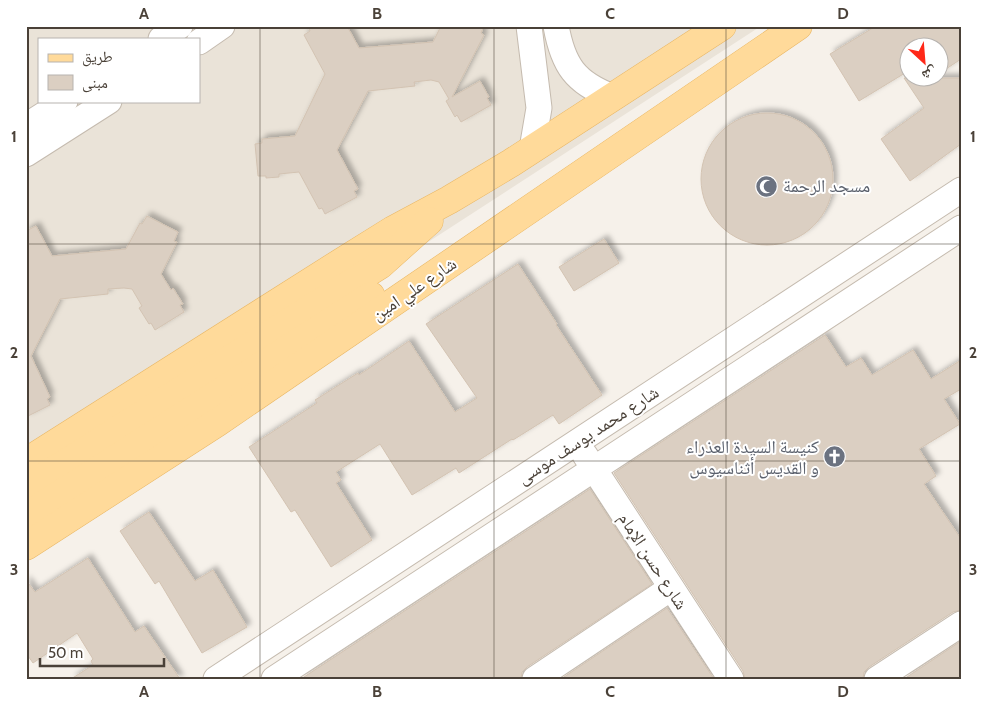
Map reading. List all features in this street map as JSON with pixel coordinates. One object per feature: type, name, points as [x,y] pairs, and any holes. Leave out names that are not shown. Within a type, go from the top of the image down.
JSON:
[{"type":"main road","points":[[26,462],[393,230],[449,200],[532,149],[722,26]]},
{"type":"main road","name":"شارع علي امين","points":[[26,546],[218,422],[798,26]]},
{"type":"main road","points":[[26,488],[380,265],[424,228],[449,200]]},
{"type":"main road","points":[[26,516],[448,246],[480,229],[534,206]]},
{"type":"street","points":[[162,38],[180,26]]},
{"type":"street","points":[[200,41],[222,26]]},
{"type":"street","points":[[529,26],[539,108],[532,149]]},
{"type":"street","points":[[556,26],[560,47],[567,62],[580,79],[596,91],[613,97]]},
{"type":"street","points":[[536,80],[547,81],[558,77],[567,62]]},
{"type":"street","points":[[26,126],[62,102]]},
{"type":"street","points":[[26,154],[106,102]]},
{"type":"street","name":"شارع محمد يوسف موسى","points":[[216,679],[961,190]]},
{"type":"street","name":"شارع محمد يوسف موسى","points":[[274,679],[961,228]]},
{"type":"street","name":"شارع حسن الإمام","points":[[576,443],[730,679]]},
{"type":"street","points":[[534,679],[671,588]]},
{"type":"street","points":[[877,679],[961,624]]},
{"type":"shaded area","points":[[26,26],[761,26],[26,503]]},
{"type":"building","points":[[308,26],[347,26],[359,48],[433,42],[441,26],[484,26],[481,33],[484,35],[452,97],[480,81],[489,97],[487,98],[491,105],[461,122],[457,115],[455,117],[446,101],[449,99],[439,82],[431,80],[414,82],[415,86],[368,91],[337,150],[358,189],[354,191],[357,197],[325,214],[322,208],[319,209],[299,172],[279,174],[279,177],[266,178],[266,176],[258,176],[255,144],[262,143],[262,139],[295,136],[325,74],[304,35],[310,31]]},
{"type":"building","points":[[876,26],[961,26],[961,59],[950,66],[950,38],[900,38],[900,76],[859,101],[830,54]]},
{"type":"building","points":[[950,78],[961,78],[961,144],[910,181],[881,139],[924,108],[911,88],[950,88]]},
{"type":"building","name":"مسجد الرحمة","points":[[767,113],[780,114],[792,118],[814,132],[828,154],[832,166],[832,192],[828,204],[814,226],[792,240],[780,244],[767,245],[754,244],[742,240],[720,226],[706,204],[702,192],[701,179],[702,166],[706,154],[720,132],[742,118],[754,114]]},
{"type":"building","points":[[147,216],[178,232],[174,241],[177,242],[161,274],[183,304],[180,305],[184,312],[155,330],[139,308],[142,306],[132,289],[108,289],[108,294],[60,299],[31,356],[50,397],[47,399],[50,405],[26,417],[26,231],[36,226],[52,256],[126,249],[140,223],[142,224]]},
{"type":"building","points":[[604,239],[619,263],[574,291],[559,267]]},
{"type":"building","points":[[518,264],[602,395],[559,424],[553,415],[459,473],[456,468],[412,495],[380,444],[336,472],[341,480],[336,483],[372,540],[331,567],[295,510],[291,512],[249,447],[317,403],[315,400],[358,373],[359,375],[409,341],[455,412],[477,398],[426,324]]},
{"type":"building","points":[[825,335],[846,367],[861,358],[872,375],[913,350],[931,379],[961,360],[961,389],[944,399],[960,424],[919,449],[936,476],[924,484],[961,539],[961,610],[953,612],[869,667],[864,672],[863,679],[745,679],[743,671],[614,473]]},
{"type":"building","points":[[590,489],[652,584],[527,667],[522,672],[521,679],[301,679]]},
{"type":"building","points":[[149,512],[195,581],[213,570],[247,627],[202,653],[159,581],[155,584],[120,531]]},
{"type":"building","points":[[88,558],[135,632],[144,626],[180,679],[71,679],[93,665],[91,661],[93,659],[77,633],[33,663],[26,653],[26,580],[35,592]]},
{"type":"building","points":[[667,608],[714,679],[561,679]]},
{"type":"building","points":[[961,641],[961,679],[904,679]]},
{"type":"place","name":"مسجد الرحمة","points":[[767,186]]},
{"type":"place","name":"كنيسة السيدة العذراء و القديس أثناسيوس","points":[[835,457]]}]
